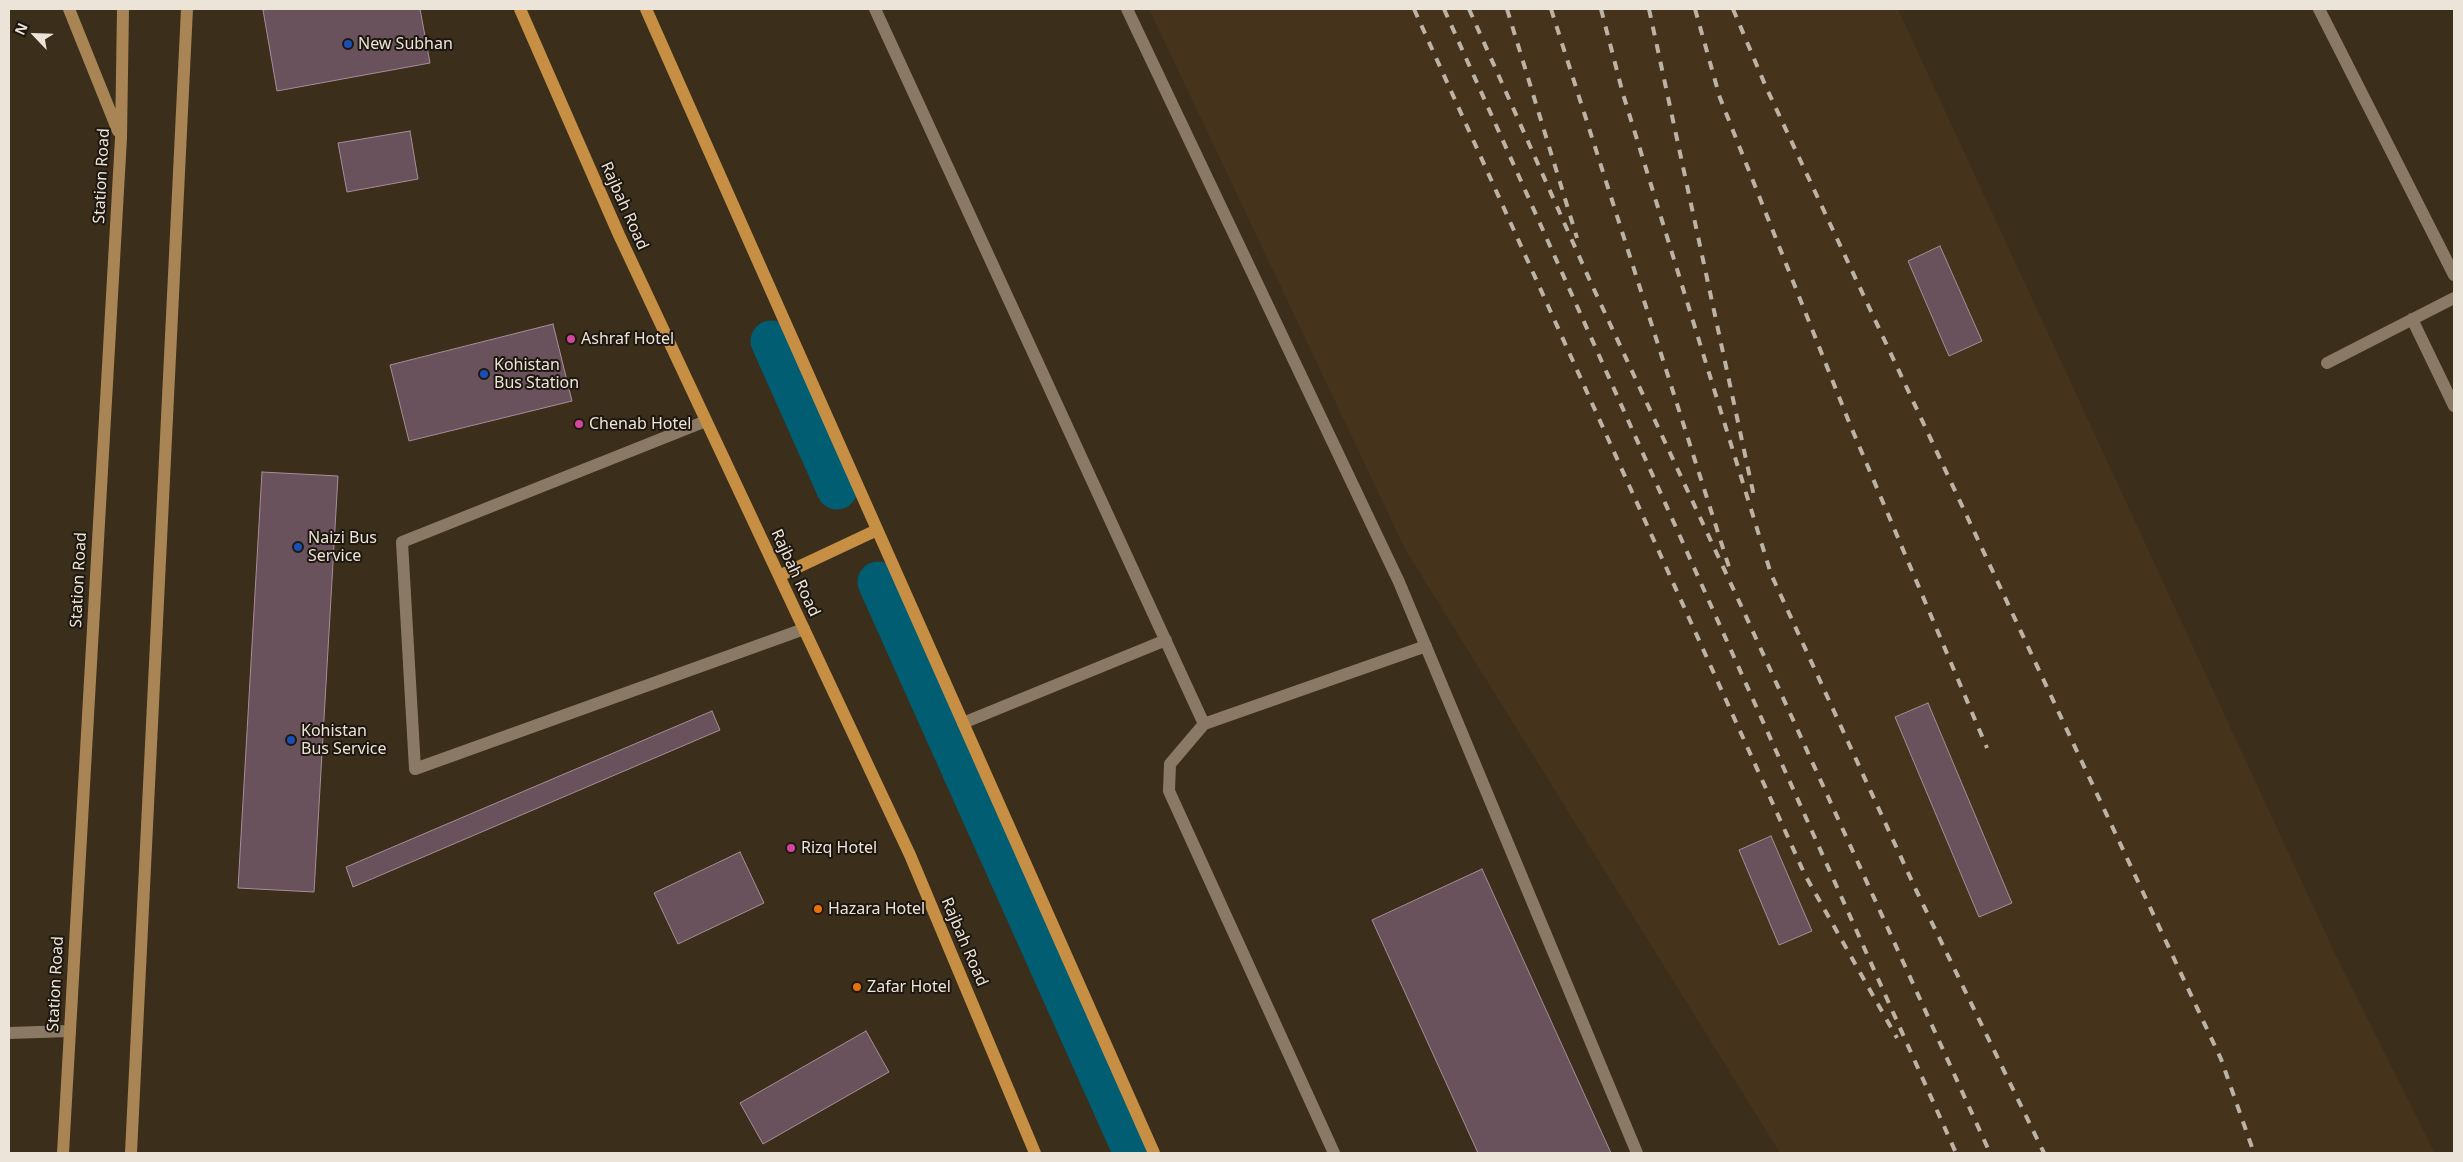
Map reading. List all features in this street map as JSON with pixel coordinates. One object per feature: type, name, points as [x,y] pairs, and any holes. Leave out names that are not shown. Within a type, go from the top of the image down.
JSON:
[{"type":"main road","points":[[68,9],[121,138]]},
{"type":"main road","name":"Station Road","points":[[63,1153],[121,138],[123,9]]},
{"type":"main road","points":[[131,1153],[187,9]]},
{"type":"main road","name":"Rajbah Road","points":[[520,9],[619,235],[910,855],[1035,1153]]},
{"type":"main road","points":[[646,9],[1154,1153]]},
{"type":"main road","points":[[779,576],[877,530]]},
{"type":"street","points":[[875,9],[1204,724]]},
{"type":"street","points":[[1127,9],[1399,582],[1637,1153]]},
{"type":"street","points":[[2319,9],[2454,275]]},
{"type":"street","points":[[2327,362],[2454,298]]},
{"type":"street","points":[[2412,319],[2454,406]]},
{"type":"street","points":[[706,421],[402,542],[414,769],[804,629]]},
{"type":"street","points":[[963,724],[1166,640]]},
{"type":"street","points":[[1334,1153],[1169,791],[1170,764],[1204,724],[1426,646]]},
{"type":"street","points":[[9,1033],[70,1031]]},
{"type":"shaded area","points":[[1149,9],[1898,9],[2339,962],[2435,1153],[1780,1153],[1405,549]]},
{"type":"building","points":[[420,9],[430,63],[277,91],[263,10]]},
{"type":"building","points":[[410,131],[418,179],[347,192],[338,143]]},
{"type":"building","points":[[1940,246],[1982,341],[1949,356],[1908,261]]},
{"type":"building","points":[[553,324],[572,401],[409,441],[390,365]]},
{"type":"building","points":[[262,472],[338,476],[314,892],[238,888]]},
{"type":"building","points":[[1928,703],[2012,903],[1979,917],[1895,717]]},
{"type":"building","points":[[712,711],[720,730],[353,887],[346,867]]},
{"type":"building","points":[[1771,836],[1812,931],[1779,945],[1739,850]]},
{"type":"building","points":[[740,852],[764,903],[678,944],[654,893]]},
{"type":"building","points":[[1482,869],[1611,1153],[1478,1153],[1372,920]]},
{"type":"building","points":[[866,1031],[889,1072],[763,1144],[740,1103]]},
{"type":"waterway","points":[[771,341],[837,489]]},
{"type":"waterway","points":[[878,582],[1134,1153]]},
{"type":"railway","points":[[1414,9],[1805,875],[1897,1038]]},
{"type":"railway","points":[[1444,9],[1956,1153]]},
{"type":"railway","points":[[1469,9],[1591,283],[1744,612],[1990,1153]]},
{"type":"railway","points":[[1507,9],[1577,238]]},
{"type":"railway","points":[[1551,9],[1729,567]]},
{"type":"railway","points":[[1601,9],[1623,94],[1771,574],[1916,890],[2044,1153]]},
{"type":"railway","points":[[1649,9],[1755,501]]},
{"type":"railway","points":[[1695,9],[1720,98],[1849,422],[1987,748]]},
{"type":"railway","points":[[1733,9],[1766,87],[2221,1059],[2254,1153]]},
{"type":"place","name":"New Subhan","points":[[348,44]]},
{"type":"place","name":"Ashraf Hotel","points":[[571,339]]},
{"type":"place","name":"Kohistan Bus Station","points":[[484,374]]},
{"type":"place","name":"Chenab Hotel","points":[[579,424]]},
{"type":"place","name":"Naizi Bus Service","points":[[298,547]]},
{"type":"place","name":"Kohistan Bus Service","points":[[291,740]]},
{"type":"place","name":"Rizq Hotel","points":[[791,848]]},
{"type":"place","name":"Hazara Hotel","points":[[818,909]]},
{"type":"place","name":"Zafar Hotel","points":[[857,987]]}]
